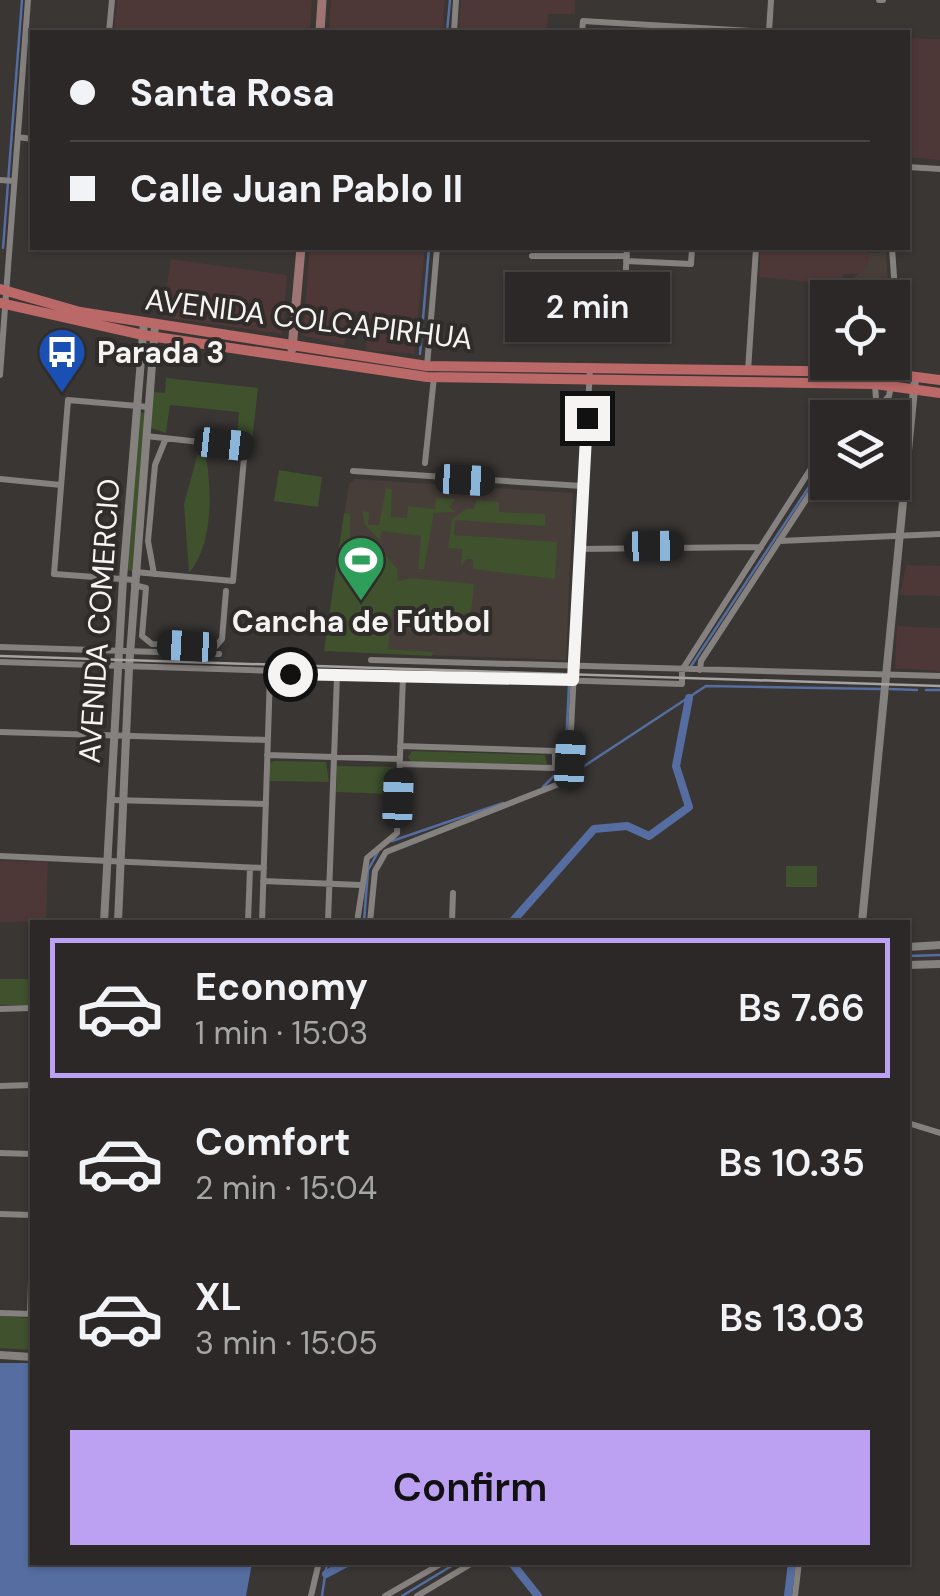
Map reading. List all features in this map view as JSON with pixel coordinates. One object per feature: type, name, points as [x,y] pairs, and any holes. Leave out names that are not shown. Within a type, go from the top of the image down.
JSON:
[{"type":"main road","points":[[320,30],[322,0]]},
{"type":"main road","points":[[291,358],[301,250]]},
{"type":"main road","name":"AVENIDA COLCAPIRHUA","points":[[3,290],[149,330],[293,345],[429,373]]},
{"type":"main road","name":"AVENIDA COLCAPIRHUA","points":[[3,305],[291,358],[429,373],[810,377]]},
{"type":"main road","name":"AVENIDA COLCAPIRHUA","points":[[747,377],[891,385],[940,394]]},
{"type":"main road","name":"AVENIDA COLCAPIRHUA","points":[[910,378],[940,380]]},
{"type":"street","points":[[0,375],[3,290],[28,0]]},
{"type":"street","points":[[110,30],[112,0]]},
{"type":"street","points":[[454,30],[456,0]]},
{"type":"street","points":[[769,30],[771,0]]},
{"type":"street","points":[[582,30],[583,21],[704,30]]},
{"type":"street","points":[[18,137],[30,138]]},
{"type":"street","points":[[910,167],[940,169]]},
{"type":"street","points":[[0,180],[14,182]]},
{"type":"street","points":[[425,463],[436,250]]},
{"type":"street","points":[[568,250],[568,259]]},
{"type":"street","points":[[532,256],[568,259],[584,253],[627,255],[691,264],[692,250]]},
{"type":"street","points":[[747,377],[756,250]]},
{"type":"street","points":[[892,250],[894,280]]},
{"type":"street","points":[[624,308],[627,255]]},
{"type":"street","name":"AVENIDA COMERCIO","points":[[104,920],[136,406],[149,330]]},
{"type":"street","name":"AVENIDA COMERCIO","points":[[118,920],[129,668],[149,407],[149,330]]},
{"type":"street","points":[[569,767],[590,374]]},
{"type":"street","points":[[862,920],[915,379]]},
{"type":"street","points":[[875,400],[876,384]]},
{"type":"street","points":[[886,400],[891,385]]},
{"type":"street","points":[[146,436],[245,447],[233,581],[154,574],[135,579],[54,574],[68,400],[149,407]]},
{"type":"street","points":[[154,574],[148,542],[155,465],[166,438]]},
{"type":"street","points":[[353,470],[582,486]]},
{"type":"street","points":[[0,662],[270,674],[682,684],[682,670],[810,470]]},
{"type":"street","points":[[0,479],[61,485]]},
{"type":"street","points":[[700,670],[701,661],[810,494]]},
{"type":"street","points":[[779,541],[940,534]]},
{"type":"street","points":[[578,550],[762,547]]},
{"type":"street","points":[[135,579],[146,588],[142,636],[152,644],[216,646],[222,639],[226,591]]},
{"type":"street","points":[[0,647],[219,654]]},
{"type":"street","points":[[371,660],[940,676]]},
{"type":"street","points":[[262,920],[270,674]]},
{"type":"street","points":[[328,920],[337,676]]},
{"type":"street","points":[[357,920],[367,858],[397,833],[402,678]]},
{"type":"street","points":[[0,732],[267,740]]},
{"type":"street","points":[[267,755],[555,768],[556,752],[400,746]]},
{"type":"street","points":[[370,920],[375,871],[386,852],[569,780]]},
{"type":"street","points":[[111,800],[266,804]]},
{"type":"street","points":[[0,856],[264,868]]},
{"type":"street","points":[[248,920],[250,868]]},
{"type":"street","points":[[263,882],[360,885]]},
{"type":"street","points":[[452,920],[453,893]]},
{"type":"street","points":[[910,946],[940,945]]},
{"type":"street","points":[[910,965],[940,964]]},
{"type":"street","points":[[0,1009],[30,1008]]},
{"type":"street","points":[[0,1086],[30,1085]]},
{"type":"street","points":[[910,1124],[940,1133]]},
{"type":"street","points":[[0,1153],[30,1154]]},
{"type":"street","points":[[0,1214],[30,1215]]},
{"type":"street","points":[[0,1312],[30,1314]]},
{"type":"street","points":[[0,1355],[30,1357]]},
{"type":"street","points":[[311,1596],[318,1565]]},
{"type":"street","points":[[386,1596],[439,1565]]},
{"type":"street","points":[[417,1596],[469,1565]]},
{"type":"street","points":[[796,1596],[799,1565]]},
{"type":"shaded area","points":[[117,0],[312,0],[310,30],[114,30]]},
{"type":"shaded area","points":[[331,0],[445,0],[442,30],[329,30]]},
{"type":"shaded area","points":[[461,0],[575,0],[575,14],[548,14],[547,30],[458,30]]},
{"type":"shaded area","points":[[910,38],[940,39],[940,160],[910,157]]},
{"type":"shaded area","points":[[310,250],[425,250],[414,354],[366,350],[369,313],[354,311],[344,345],[303,336]]},
{"type":"shaded area","points":[[760,250],[867,250],[868,264],[858,274],[843,274],[843,280],[810,282],[759,277]]},
{"type":"shaded area","points":[[886,252],[888,280],[852,280],[868,264],[867,253]]},
{"type":"shaded area","points":[[171,259],[287,275],[282,334],[162,317]]},
{"type":"shaded area","points":[[355,479],[573,493],[566,660],[324,651],[349,484]]},
{"type":"shaded area","points":[[906,565],[940,566],[940,596],[900,595]]},
{"type":"shaded area","points":[[897,626],[940,628],[940,671],[895,668]]},
{"type":"shaded area","points":[[0,861],[48,862],[46,920],[0,922]]},
{"type":"green space","points":[[166,378],[258,388],[252,442],[237,440],[239,412],[170,405],[166,433],[151,428],[153,392],[165,393]]},
{"type":"green space","points":[[139,412],[145,413],[132,571],[127,570]]},
{"type":"green space","points":[[200,445],[204,446],[207,461],[209,513],[203,546],[189,573],[184,504]]},
{"type":"green space","points":[[279,470],[322,477],[318,507],[274,501]]},
{"type":"green space","points":[[386,488],[392,489],[391,517],[407,518],[408,506],[435,509],[436,498],[456,499],[449,506],[455,512],[434,513],[424,569],[418,569],[421,536],[382,531],[380,540],[365,525],[362,511],[369,512],[368,525],[379,525]]},
{"type":"green space","points":[[477,500],[499,502],[499,512],[545,514],[545,526],[455,520],[454,535],[557,542],[555,579],[473,569],[473,559],[466,559],[461,568],[462,549],[448,548],[452,519],[466,509],[474,509]]},
{"type":"green space","points":[[344,513],[350,514],[350,549],[378,558],[380,548],[397,569],[398,581],[411,578],[474,584],[471,614],[392,610],[388,649],[433,652],[432,656],[324,651]]},
{"type":"green space","points":[[412,751],[545,755],[547,764],[412,762],[408,757]]},
{"type":"green space","points":[[326,762],[329,782],[270,781],[270,763]]},
{"type":"green space","points":[[337,766],[394,767],[393,794],[336,792]]},
{"type":"green space","points":[[786,866],[817,866],[817,887],[786,887]]},
{"type":"green space","points":[[0,979],[30,979],[30,1005],[0,1005]]},
{"type":"green space","points":[[0,1316],[30,1318],[30,1350],[0,1348]]},
{"type":"water","points":[[0,1363],[30,1363],[30,1565],[252,1565],[246,1596],[0,1596]]},
{"type":"waterway","points":[[3,248],[22,0]]},
{"type":"waterway","points":[[447,30],[450,0]]},
{"type":"waterway","points":[[420,354],[429,250]]},
{"type":"waterway","points":[[691,666],[810,485]]},
{"type":"waterway","points":[[543,787],[565,765],[569,685]]},
{"type":"waterway","points":[[566,778],[706,686],[880,689]]},
{"type":"waterway","points":[[890,689],[917,690]]},
{"type":"waterway","points":[[926,690],[940,690]]},
{"type":"waterway","points":[[514,920],[594,829],[627,826],[649,836],[689,807],[676,766],[689,698]]},
{"type":"waterway","points":[[392,841],[503,803]]},
{"type":"waterway","points":[[364,920],[368,870],[378,852]]},
{"type":"waterway","points":[[910,956],[940,955]]},
{"type":"waterway","points":[[322,1596],[327,1565]]},
{"type":"waterway","points":[[326,1574],[343,1565]]},
{"type":"waterway","points":[[402,1596],[453,1565]]},
{"type":"waterway","points":[[513,1565],[538,1596]]},
{"type":"waterway","points":[[788,1596],[792,1565]]},
{"type":"tram line","points":[[0,656],[940,686]]},
{"type":"place","name":"Parada 3","points":[[62,394]]},
{"type":"place","name":"Cancha de Fútbol","points":[[361,602]]},
{"type":"route","points":[[290,674],[573,680],[587,418]]}]
